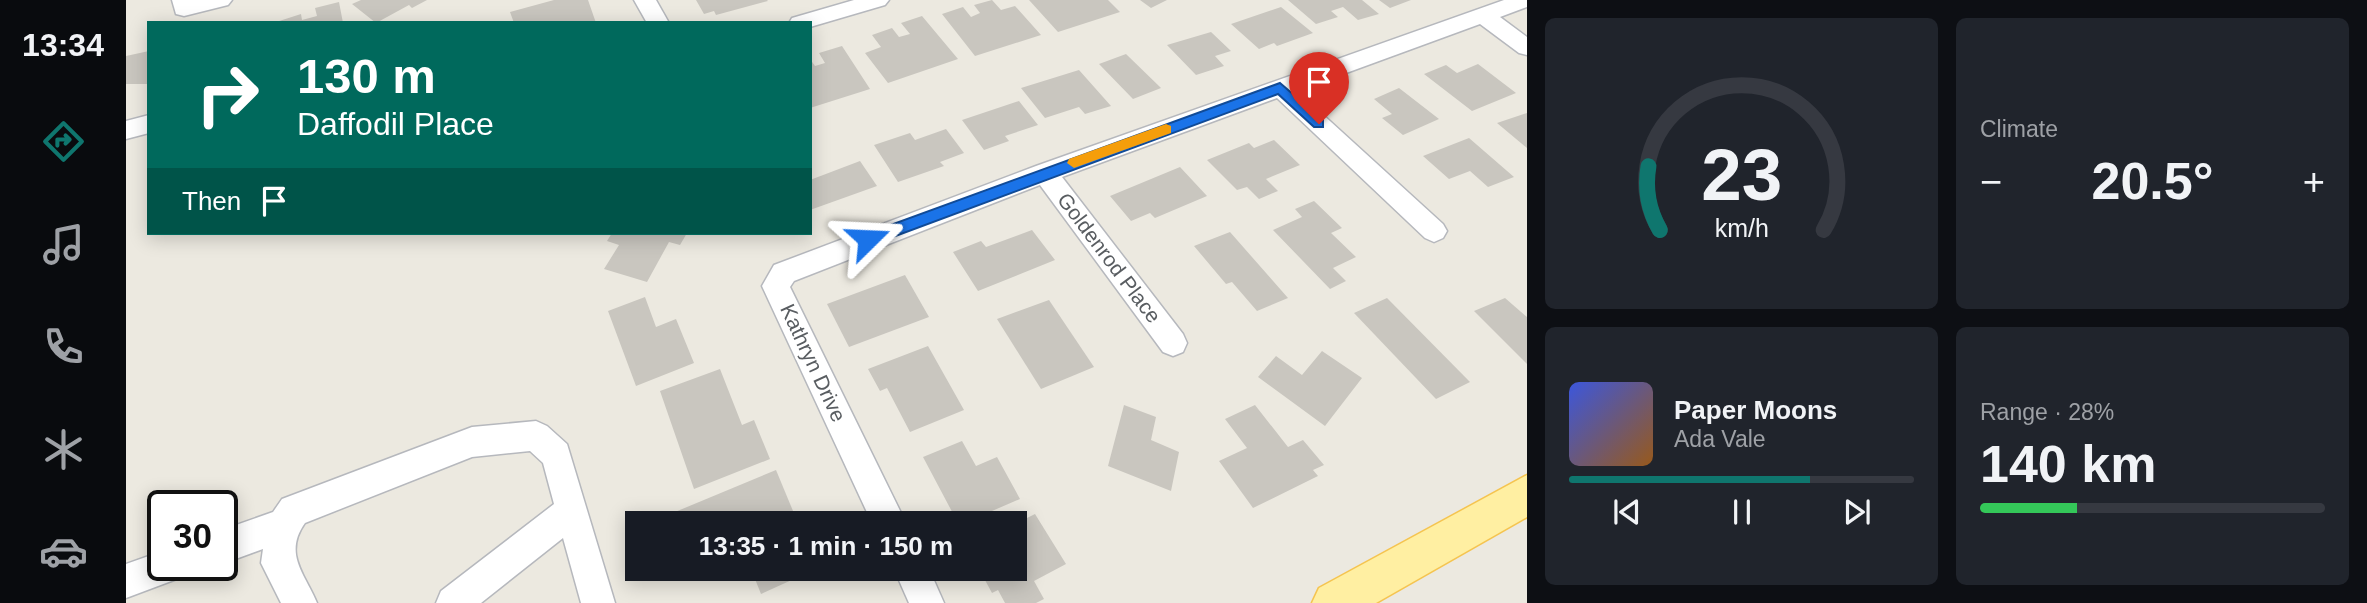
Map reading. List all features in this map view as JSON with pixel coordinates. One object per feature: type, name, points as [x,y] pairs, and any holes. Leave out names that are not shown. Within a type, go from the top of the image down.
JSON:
[{"type":"main road","points":[[1334,603],[1527,495]]},
{"type":"street","points":[[183,0],[184,9],[221,0]]},
{"type":"street","points":[[645,0],[657,21]]},
{"type":"street","points":[[807,21],[878,0]]},
{"type":"street","name":"Kathryn Drive","points":[[883,511],[776,286],[779,279],[792,268],[1045,173],[1525,0]]},
{"type":"street","points":[[1483,15],[1527,48]]},
{"type":"street","points":[[1280,88],[1434,231]]},
{"type":"street","points":[[126,130],[147,125]]},
{"type":"street","name":"Goldenrod Place","points":[[1045,173],[1173,343]]},
{"type":"street","points":[[300,603],[278,563],[284,525],[295,511],[472,442],[536,436],[556,455],[598,603]]},
{"type":"street","points":[[453,603],[572,510]]},
{"type":"street","points":[[238,541],[284,525]]},
{"type":"street","points":[[126,581],[147,573]]},
{"type":"street","points":[[917,581],[927,603]]},
{"type":"building","points":[[361,0],[427,0],[412,8],[409,5],[380,21],[373,21],[352,4]]},
{"type":"building","points":[[554,0],[588,0],[595,21],[513,21],[510,12]]},
{"type":"building","points":[[696,0],[768,1],[716,15],[714,11],[704,14]]},
{"type":"building","points":[[992,0],[1001,10],[1015,6],[1041,35],[975,56],[942,14],[963,7],[971,17],[980,13],[974,5]]},
{"type":"building","points":[[1029,0],[1108,0],[1120,12],[1058,32]]},
{"type":"building","points":[[1140,0],[1167,0],[1151,8]]},
{"type":"building","points":[[1288,0],[1362,0],[1379,14],[1358,20],[1343,7],[1331,11],[1338,17],[1316,24]]},
{"type":"building","points":[[1379,0],[1411,0],[1390,8]]},
{"type":"building","points":[[339,2],[343,21],[279,21],[301,14],[302,20],[317,16],[315,8]]},
{"type":"building","points":[[1281,7],[1313,33],[1277,46],[1274,43],[1259,49],[1231,24]]},
{"type":"building","points":[[922,16],[958,59],[888,83],[865,53],[881,47],[872,35],[892,28],[899,37],[910,34],[901,23]]},
{"type":"building","points":[[1211,32],[1231,51],[1215,56],[1224,66],[1196,75],[1167,45]]},
{"type":"building","points":[[842,46],[870,89],[812,107],[812,62],[815,66],[825,63],[819,53]]},
{"type":"building","points":[[147,51],[147,84],[126,84],[126,56]]},
{"type":"building","points":[[1126,54],[1161,88],[1133,99],[1099,64]]},
{"type":"building","points":[[1478,64],[1516,93],[1472,111],[1424,74],[1446,65],[1457,73]]},
{"type":"building","points":[[1079,70],[1111,106],[1085,114],[1079,107],[1045,118],[1021,88]]},
{"type":"building","points":[[1399,88],[1439,119],[1403,135],[1382,118],[1392,114],[1374,99]]},
{"type":"building","points":[[1019,101],[1038,125],[1005,136],[1009,141],[984,150],[962,120]]},
{"type":"building","points":[[1527,113],[1527,148],[1497,123]]},
{"type":"building","points":[[946,129],[964,153],[940,162],[944,166],[898,182],[874,145],[910,133],[915,140]]},
{"type":"building","points":[[1469,138],[1514,177],[1488,187],[1470,171],[1449,179],[1423,156]]},
{"type":"building","points":[[1274,140],[1300,165],[1266,179],[1278,191],[1259,199],[1247,187],[1237,190],[1207,160],[1249,143],[1254,148]]},
{"type":"building","points":[[860,161],[877,186],[812,209],[812,179]]},
{"type":"building","points":[[1180,167],[1207,196],[1155,218],[1150,213],[1131,221],[1110,196]]},
{"type":"building","points":[[1314,201],[1342,228],[1331,233],[1356,257],[1333,268],[1346,281],[1330,289],[1273,230],[1302,217],[1295,209]]},
{"type":"building","points":[[1032,230],[1055,260],[978,291],[953,252],[981,241],[986,247]]},
{"type":"building","points":[[1230,232],[1288,298],[1257,311],[1232,282],[1226,284],[1194,246]]},
{"type":"building","points":[[611,235],[686,235],[680,245],[669,242],[647,282],[604,269],[619,245],[607,241]]},
{"type":"building","points":[[905,275],[929,317],[849,347],[827,304]]},
{"type":"building","points":[[645,297],[656,327],[676,319],[694,363],[636,386],[608,311]]},
{"type":"building","points":[[1387,298],[1470,382],[1436,399],[1354,313]]},
{"type":"building","points":[[1505,298],[1527,317],[1527,364],[1474,311]]},
{"type":"building","points":[[1049,300],[1094,367],[1041,389],[997,319]]},
{"type":"building","points":[[928,346],[964,410],[910,432],[887,388],[880,391],[868,369]]},
{"type":"building","points":[[1322,351],[1362,378],[1325,426],[1258,377],[1276,356],[1302,375]]},
{"type":"building","points":[[720,369],[742,425],[754,420],[770,459],[694,489],[660,391]]},
{"type":"building","points":[[1124,405],[1156,417],[1151,440],[1179,452],[1171,491],[1108,466]]},
{"type":"building","points":[[1255,405],[1288,447],[1303,440],[1324,465],[1313,470],[1318,476],[1253,508],[1219,461],[1247,448],[1225,419]]},
{"type":"building","points":[[962,441],[976,466],[997,457],[1020,499],[992,511],[952,511],[923,457]]},
{"type":"building","points":[[776,470],[793,511],[677,511]]},
{"type":"building","points":[[1035,514],[1066,564],[1034,581],[1044,599],[1036,603],[1005,603],[998,590],[992,593],[986,581],[1027,581],[1027,518]]},
{"type":"building","points":[[756,581],[790,581],[761,594]]},
{"type":"slow traffic","points":[[1074,163],[1166,129]]},
{"type":"route","points":[[868,239],[1280,88],[1319,124]]}]
